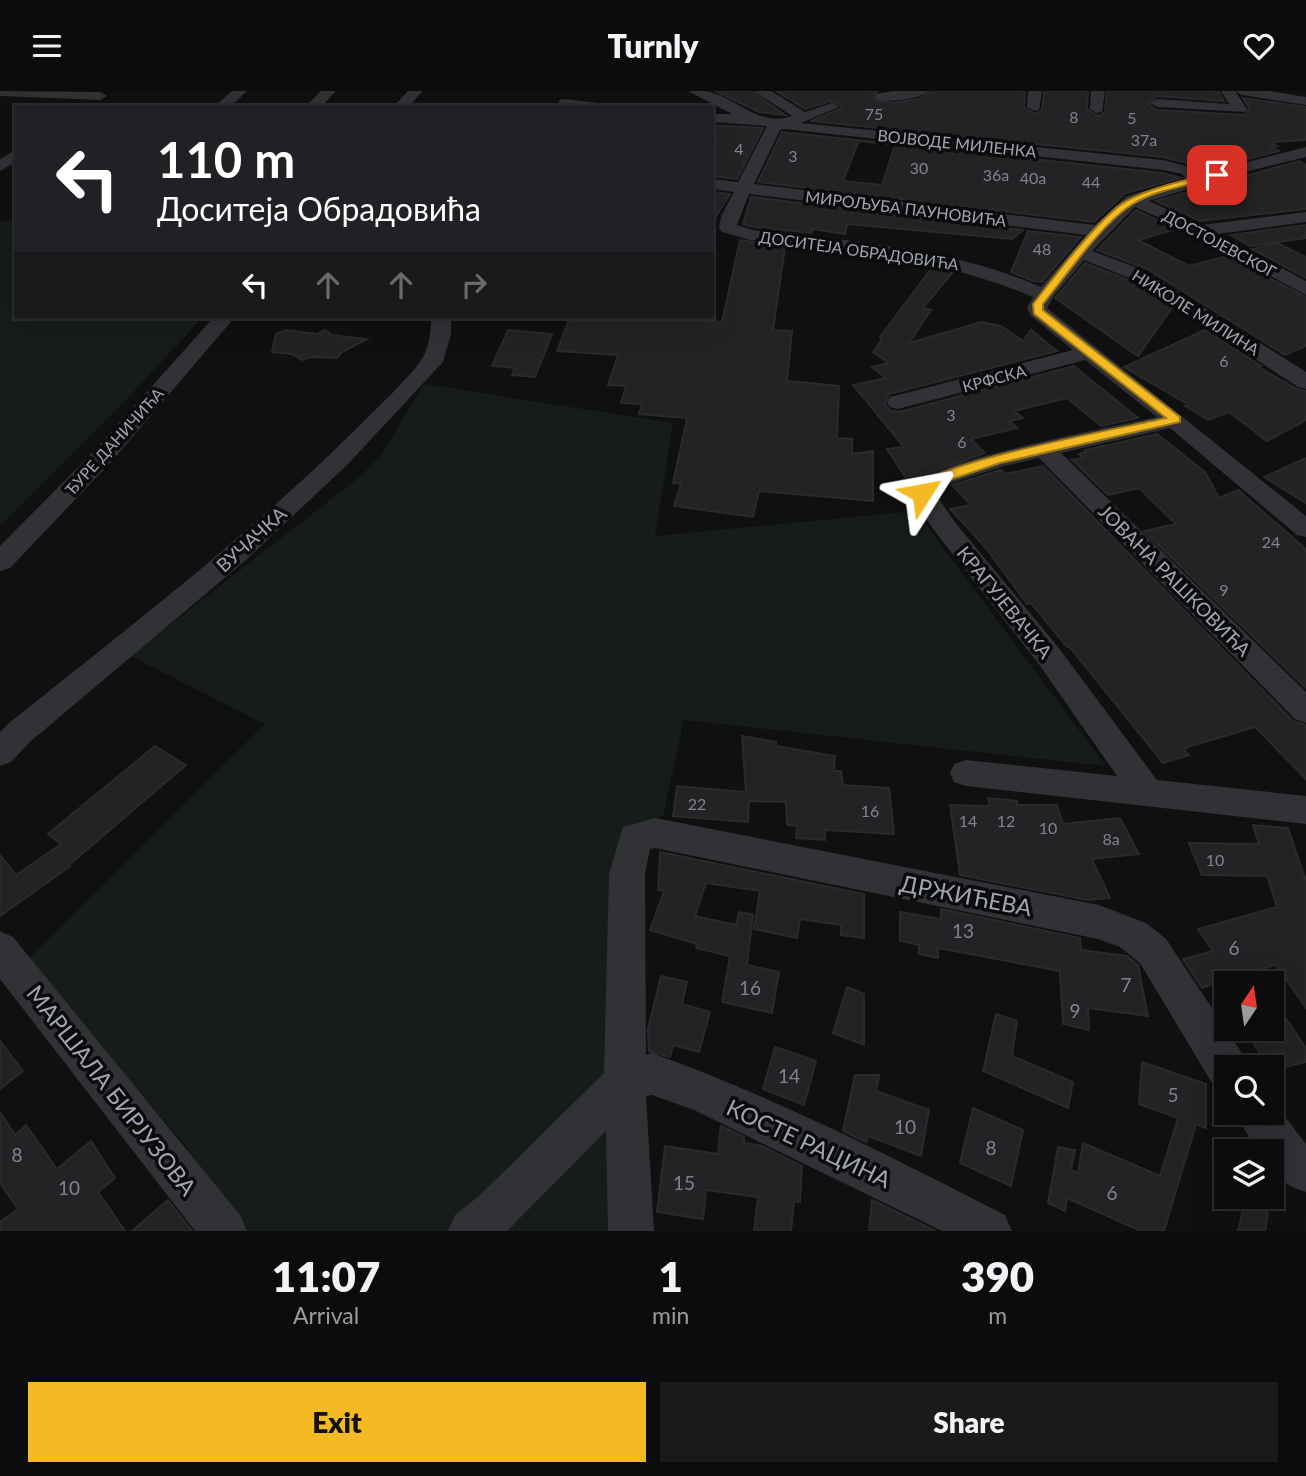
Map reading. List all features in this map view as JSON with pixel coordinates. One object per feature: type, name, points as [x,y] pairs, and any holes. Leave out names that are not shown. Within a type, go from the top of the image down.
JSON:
[{"type":"street","points":[[223,105],[240,91]]},
{"type":"street","points":[[314,105],[329,91]]},
{"type":"street","points":[[695,91],[755,119]]},
{"type":"street","points":[[761,91],[802,116]]},
{"type":"street","points":[[889,95],[922,91]]},
{"type":"street","points":[[1034,107],[1035,91]]},
{"type":"street","points":[[1097,109],[1098,91]]},
{"type":"street","points":[[1157,103],[1240,109],[1228,91]]},
{"type":"street","points":[[1242,91],[1306,101]]},
{"type":"street","points":[[0,92],[104,93]]},
{"type":"street","points":[[88,105],[104,93]]},
{"type":"street","points":[[565,100],[589,105]]},
{"type":"street","points":[[745,188],[772,131],[778,124],[832,107]]},
{"type":"street","name":"ВОЈВОДЕ МИЛЕНКА","points":[[714,118],[755,119],[778,124],[1176,167],[1188,171],[1198,181]]},
{"type":"street","points":[[1306,152],[1236,169],[1133,200],[1099,231],[1038,304],[1038,311],[1306,529]]},
{"type":"street","points":[[1176,167],[1236,169]]},
{"type":"street","name":"МИРОЉУБА ПАУНОВИЋА","points":[[714,184],[1099,231]]},
{"type":"street","name":"ДОСИТЕЈА ОБРАДОВИЋА","points":[[745,188],[727,223],[733,232],[948,260],[984,270],[1044,295]]},
{"type":"street","name":"ДОСТОЈЕВСКОГ","points":[[1133,200],[1199,231],[1306,289]]},
{"type":"street","points":[[1199,231],[1302,220]]},
{"type":"street","name":"НИКОЛЕ МИЛИНА","points":[[1081,253],[1139,275],[1306,382]]},
{"type":"street","name":"ЂУРЕ ДАНИЧИЋА","points":[[0,562],[102,457],[223,319]]},
{"type":"street","name":"ВУЧАЧКА","points":[[7,743],[215,571],[332,465],[435,357],[441,334],[441,319]]},
{"type":"street","name":"КРФСКА","points":[[898,402],[1089,352]]},
{"type":"street","name":"КРАГУЈЕВАЧКА","points":[[1147,792],[1048,655],[945,527],[922,493],[923,487],[933,481],[997,460],[1175,420]]},
{"type":"street","name":"ЈОВАНА РАШКОВИЋА","points":[[1044,449],[1306,711]]},
{"type":"street","points":[[966,773],[1306,810]]},
{"type":"street","name":"ДРЖИЋЕВА","points":[[625,1081],[627,874],[635,837],[654,833],[1099,922],[1133,935],[1153,951],[1219,1055]]},
{"type":"street","name":"МАРШАЛА БИРЈУЗОВА","points":[[0,949],[224,1231]]},
{"type":"street","name":"КОСТЕ РАЦИНА","points":[[625,1081],[652,1075],[702,1092],[896,1183],[989,1231]]},
{"type":"street","points":[[471,1231],[496,1211],[625,1081]]},
{"type":"street","points":[[625,1081],[631,1231]]},
{"type":"street","points":[[1264,1125],[1276,1142],[1306,1170]]},
{"type":"shaded area","points":[[0,221],[14,222],[14,319],[201,319],[121,405],[0,526]]},
{"type":"shaded area","points":[[424,384],[673,423],[655,536],[916,511],[1106,766],[684,720],[663,816],[624,828],[617,1231],[247,1231],[180,1139],[26,961],[265,724],[130,656],[362,475],[382,454]]},
{"type":"building","points":[[715,91],[752,91],[785,115],[759,112]]},
{"type":"building","points":[[776,91],[878,91],[872,96],[873,99],[893,103],[919,99],[931,91],[1025,91],[1024,107],[1035,114],[1042,110],[1044,91],[1088,91],[1087,109],[1098,116],[1105,112],[1107,91],[1213,91],[1219,92],[1224,101],[1157,96],[1148,104],[1157,110],[1245,115],[1249,108],[1243,98],[1306,107],[1306,140],[1271,142],[1277,146],[1270,146],[1279,151],[1202,171],[1195,165],[1163,157],[811,121],[842,106],[831,101],[805,109]]},
{"type":"building","points":[[714,125],[763,128],[737,179],[714,176],[714,148],[718,141],[714,140]]},
{"type":"building","points":[[782,132],[1163,173],[1181,178],[1126,193],[1094,222],[758,182]],"holes":[[[859,141],[895,145],[882,185],[843,181]]]},
{"type":"building","points":[[1299,161],[1306,165],[1306,209],[1200,221],[1156,201]]},
{"type":"building","points":[[714,192],[730,194],[714,220]]},
{"type":"building","points":[[751,197],[1023,230],[1012,239],[847,224],[845,234],[813,229],[811,233],[753,227],[743,224]]},
{"type":"building","points":[[1136,210],[1176,229],[1138,240],[1189,266],[1227,256],[1306,297],[1306,346],[1285,355],[1147,269],[1097,250]]},
{"type":"building","points":[[1306,225],[1306,238],[1250,246],[1231,235]]},
{"type":"building","points":[[1028,231],[1081,237],[1042,282],[1033,281],[1011,272]]},
{"type":"building","points":[[740,240],[785,247],[773,330],[792,331],[787,381],[839,386],[837,438],[852,439],[852,454],[873,451],[873,501],[759,491],[753,517],[674,506],[681,484],[673,483],[687,418],[639,414],[642,404],[621,403],[626,386],[608,385],[618,355],[557,351],[569,319],[678,319],[722,322]]},
{"type":"building","points":[[1277,243],[1306,257],[1306,278],[1252,249]]},
{"type":"building","points":[[1085,263],[1131,281],[1172,308],[1138,356],[1055,298]]},
{"type":"building","points":[[932,268],[952,273],[923,308],[931,310],[909,343],[981,322],[1001,326],[1023,341],[1031,330],[1057,351],[889,394],[885,403],[889,410],[899,412],[1074,366],[1138,418],[1101,426],[1067,398],[1014,411],[1023,418],[1010,421],[1017,428],[971,439],[985,453],[925,474],[905,477],[887,449],[904,447],[853,385],[886,378],[872,367],[889,363],[873,352],[882,339],[880,337]]},
{"type":"building","points":[[286,330],[317,334],[325,330],[332,335],[367,339],[342,352],[337,358],[311,357],[302,360],[292,354],[272,352],[276,334]]},
{"type":"building","points":[[508,330],[552,334],[535,377],[512,375],[515,368],[492,366]]},
{"type":"building","points":[[1205,330],[1261,366],[1258,367],[1297,389],[1306,391],[1306,420],[1267,441],[1229,412],[1208,420],[1185,406],[1189,405],[1124,367]]},
{"type":"building","points":[[1157,434],[1205,472],[1219,498],[1238,490],[1306,549],[1306,688],[1144,531],[1176,524],[1139,488],[1108,495],[1072,460],[1083,458],[1079,454],[1087,452],[1085,450]]},
{"type":"building","points":[[1306,458],[1306,503],[1264,477]]},
{"type":"building","points":[[1043,466],[1293,721],[1306,725],[1306,779],[1255,727],[1183,749],[1189,755],[1163,763],[1069,646],[1067,647],[1031,603],[1027,604],[986,548],[950,509],[971,505],[952,485],[1001,470],[1005,474]]},
{"type":"building","points":[[742,736],[776,742],[776,746],[835,756],[834,771],[841,771],[843,785],[889,788],[894,834],[825,830],[825,840],[796,838],[797,826],[787,825],[786,802],[749,801],[748,822],[673,816],[677,786],[746,792]]},
{"type":"building","points":[[155,746],[186,765],[70,866],[0,916],[0,855],[16,875],[61,844],[48,834]]},
{"type":"building","points":[[988,798],[1017,801],[1017,805],[1057,805],[1063,824],[1120,818],[1139,854],[1092,859],[1110,898],[1087,900],[960,875],[950,805],[990,806]]},
{"type":"building","points":[[1253,825],[1288,828],[1306,881],[1306,1008],[1284,976],[1284,971],[1280,971],[1276,965],[1253,971],[1214,971],[1214,984],[1202,988],[1183,959],[1213,951],[1198,929],[1277,907],[1267,876],[1202,875],[1189,843],[1259,844]]},
{"type":"building","points":[[660,852],[864,894],[864,938],[841,935],[841,925],[800,919],[797,938],[754,929],[760,891],[706,883],[695,916],[736,925],[739,912],[753,914],[747,965],[779,972],[772,1013],[722,1002],[730,956],[696,948],[697,944],[650,930],[664,891],[658,890]]},
{"type":"building","points":[[941,909],[1080,938],[1081,950],[1127,956],[1138,965],[1148,1016],[1088,1008],[1089,1030],[1063,1024],[1060,971],[938,948],[938,958],[919,954],[919,945],[900,941],[900,912],[941,919]]},
{"type":"building","points":[[661,976],[687,982],[682,1004],[710,1012],[699,1052],[673,1045],[670,1057],[649,1051],[648,1029]]},
{"type":"building","points":[[847,987],[864,994],[864,1045],[833,1033]]},
{"type":"building","points":[[996,1014],[1017,1021],[1012,1056],[1073,1082],[1068,1108],[983,1071]]},
{"type":"building","points":[[1284,1016],[1306,1048],[1306,1062],[1284,1067],[1284,1055],[1262,1055],[1252,1041],[1284,1041]]},
{"type":"building","points":[[0,1041],[23,1071],[0,1089]]},
{"type":"building","points":[[775,1047],[816,1061],[804,1105],[763,1089]]},
{"type":"building","points":[[1142,1062],[1206,1084],[1206,1128],[1196,1124],[1164,1231],[1141,1231],[1067,1198],[1065,1211],[1048,1203],[1058,1147],[1075,1150],[1071,1170],[1078,1173],[1083,1143],[1160,1176],[1178,1118],[1139,1104]]},
{"type":"building","points":[[855,1075],[879,1075],[876,1091],[929,1110],[921,1156],[868,1136],[866,1142],[843,1131]]},
{"type":"building","points":[[973,1108],[1023,1130],[1011,1186],[960,1163]]},
{"type":"building","points":[[0,1112],[15,1135],[26,1125],[57,1169],[91,1141],[115,1178],[98,1192],[125,1231],[0,1231],[0,1222],[18,1209],[0,1183]]},
{"type":"building","points":[[721,1126],[744,1137],[744,1143],[762,1146],[802,1166],[800,1202],[794,1201],[791,1231],[754,1231],[758,1197],[706,1190],[703,1219],[657,1212],[665,1146],[718,1154]]},
{"type":"building","points":[[168,1200],[192,1231],[132,1231]]},
{"type":"building","points":[[872,1200],[936,1231],[869,1231]]},
{"type":"building","points":[[1243,1209],[1261,1209],[1268,1213],[1265,1231],[1238,1231]]},
{"type":"route","points":[[922,493],[923,487],[933,481],[997,460],[1175,420],[1037,308],[1060,275],[1099,231],[1133,200],[1217,175]]}]
